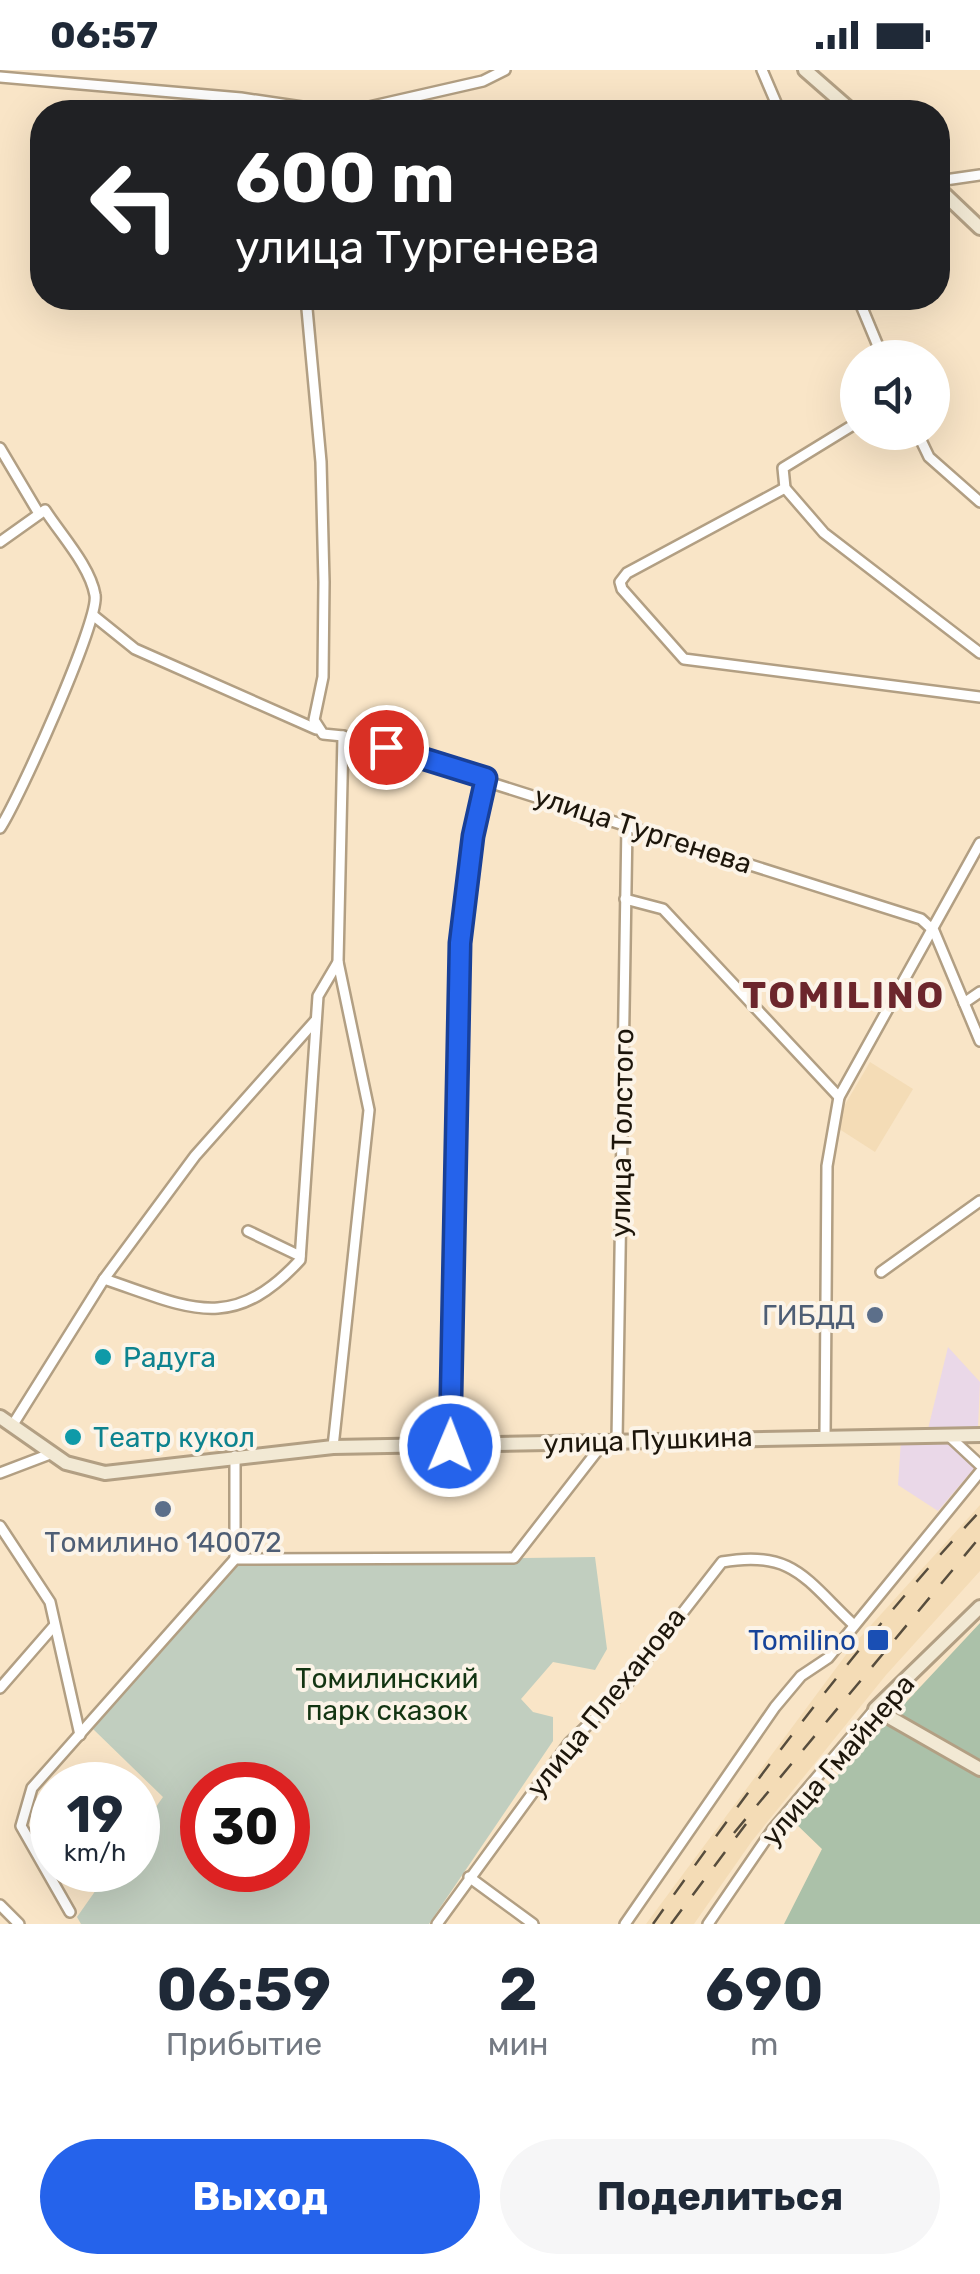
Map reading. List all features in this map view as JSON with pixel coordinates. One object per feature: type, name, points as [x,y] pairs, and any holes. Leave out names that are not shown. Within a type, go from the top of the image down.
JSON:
[{"type":"main road","points":[[804,70],[838,100]]},
{"type":"main road","points":[[950,197],[980,228]]},
{"type":"main road","name":"улица Пушкина","points":[[6,1422],[77,1468],[105,1473],[333,1447],[980,1435]]},
{"type":"main road","name":"улица Гмайнера","points":[[875,1709],[980,1606]]},
{"type":"main road","points":[[875,1709],[980,1769]]},
{"type":"street","points":[[402,100],[484,82],[505,70]]},
{"type":"street","points":[[762,70],[775,100]]},
{"type":"street","points":[[0,77],[204,100]]},
{"type":"street","points":[[950,182],[980,175]]},
{"type":"street","points":[[307,310],[320,462],[324,582],[323,677],[315,705],[316,730]]},
{"type":"street","points":[[863,310],[876,340]]},
{"type":"street","points":[[840,433],[783,468],[785,488],[824,533],[980,652]]},
{"type":"street","points":[[0,448],[90,579],[96,596],[94,616],[0,828]]},
{"type":"street","points":[[926,450],[980,502]]},
{"type":"street","points":[[785,488],[627,573],[620,582],[622,589],[684,659],[980,697]]},
{"type":"street","points":[[0,542],[42,511]]},
{"type":"street","name":"улица Тургенева","points":[[94,616],[135,648],[316,730],[486,778],[920,919],[934,931]]},
{"type":"street","points":[[333,1447],[369,1110],[338,962],[346,736]]},
{"type":"street","points":[[450,1446],[460,943],[473,836],[486,778]]},
{"type":"street","name":"улица Толстого","points":[[611,1441],[627,824]]},
{"type":"street","points":[[824,1436],[827,1166],[839,1098],[980,843]]},
{"type":"street","points":[[626,899],[663,909],[839,1098]]},
{"type":"street","points":[[934,931],[980,1041]]},
{"type":"street","points":[[104,1279],[214,1311],[256,1298],[279,1284],[300,1256],[318,996],[338,962]]},
{"type":"street","points":[[964,1003],[980,992]]},
{"type":"street","points":[[6,1422],[195,1156],[316,1020]]},
{"type":"street","points":[[881,1272],[980,1201]]},
{"type":"street","points":[[248,1231],[300,1256]]},
{"type":"street","points":[[625,1924],[775,1707],[801,1676],[828,1658],[980,1469],[947,1436]]},
{"type":"street","points":[[235,1559],[514,1558],[611,1441]]},
{"type":"street","points":[[0,1473],[52,1455]]},
{"type":"street","points":[[70,1912],[22,1826],[32,1788],[235,1559],[235,1456]]},
{"type":"street","points":[[0,1526],[50,1602],[80,1734]]},
{"type":"street","name":"улица Плеханова","points":[[438,1924],[468,1876],[569,1743],[617,1697],[722,1562],[756,1556],[783,1563],[854,1625]]},
{"type":"street","points":[[0,1688],[54,1626]]},
{"type":"street","name":"улица Гмайнера","points":[[708,1924],[773,1829],[875,1709]]},
{"type":"street","points":[[468,1876],[533,1924]]},
{"type":"street","points":[[0,1905],[19,1924]]},
{"type":"shaded area","points":[[870,1062],[913,1089],[875,1152],[833,1125]]},
{"type":"shaded area","points":[[948,1347],[980,1382],[978,1427],[928,1429]]},
{"type":"shaded area","points":[[901,1440],[946,1440],[977,1465],[938,1511],[898,1485]]},
{"type":"shaded area","points":[[980,1505],[980,1571],[886,1675],[752,1841],[694,1924],[646,1924],[854,1644]]},
{"type":"green space","name":"Томилинский парк сказок","points":[[595,1557],[607,1649],[595,1670],[553,1662],[521,1699],[533,1712],[553,1717],[553,1741],[429,1924],[81,1924],[77,1917],[95,1892],[160,1892],[160,1762],[127,1762],[93,1729],[240,1562]]},
{"type":"green space","points":[[980,1623],[980,1924],[784,1924],[822,1849],[794,1822]]},
{"type":"railway","points":[[653,1924],[810,1712],[980,1511]]},
{"type":"railway","points":[[734,1833],[980,1537]]},
{"type":"railway","points":[[671,1924],[746,1824]]},
{"type":"place","name":"ГИБДД","points":[[875,1315]]},
{"type":"place","name":"Радуга","points":[[103,1357]]},
{"type":"place","name":"Театр кукол","points":[[73,1437]]},
{"type":"place","name":"Томилино 140072","points":[[163,1509]]},
{"type":"place","name":"Tomilino","points":[[878,1640]]},
{"type":"district","name":"TOMILINO","points":[[844,995]]},
{"type":"route","points":[[386,747],[486,778],[473,836],[460,943],[460,1101],[450,1446]]}]
